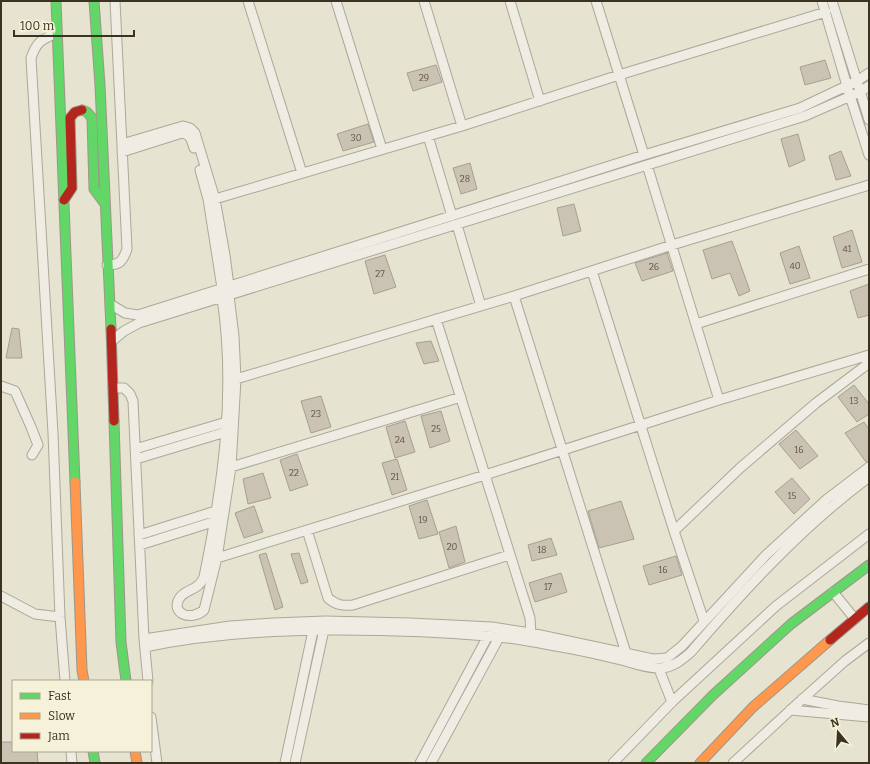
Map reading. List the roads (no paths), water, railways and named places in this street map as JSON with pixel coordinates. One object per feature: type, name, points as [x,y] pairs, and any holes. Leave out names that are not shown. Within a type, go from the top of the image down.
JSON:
[{"type":"main road","points":[[56,1],[82,670],[84,680]]},
{"type":"main road","points":[[94,1],[100,85],[107,265],[112,341],[122,642],[126,680]]},
{"type":"main road","points":[[64,200],[72,188],[70,118],[76,111],[86,110],[90,113],[92,118],[94,189],[105,204]]},
{"type":"main road","points":[[646,763],[713,695],[791,624],[869,565]]},
{"type":"main road","points":[[700,763],[753,707],[869,607]]},
{"type":"main road","points":[[94,752],[95,763]]},
{"type":"main road","points":[[135,752],[137,763]]},
{"type":"street","points":[[107,265],[115,265],[120,262],[125,256],[127,249],[115,1]]},
{"type":"street","points":[[248,1],[302,173]]},
{"type":"street","points":[[336,1],[382,149]]},
{"type":"street","points":[[424,1],[462,126]]},
{"type":"street","points":[[510,1],[540,101]]},
{"type":"street","points":[[596,1],[719,400]]},
{"type":"street","points":[[822,1],[869,155]]},
{"type":"street","points":[[832,1],[869,120]]},
{"type":"street","points":[[215,199],[462,126],[826,12]]},
{"type":"street","points":[[57,33],[41,40],[35,46],[31,58],[53,433],[60,617],[65,680]]},
{"type":"street","points":[[110,304],[125,313],[138,314],[225,292],[457,225],[800,108],[857,81],[869,73]]},
{"type":"street","points":[[112,341],[124,331],[139,323],[225,292],[452,216],[805,116],[860,92],[869,86]]},
{"type":"street","points":[[122,148],[183,126],[190,128],[195,133],[215,199],[225,255],[226,329],[230,421]]},
{"type":"street","points":[[122,148],[182,133],[188,135],[192,139],[208,198],[234,336],[236,379],[223,468],[221,509]]},
{"type":"street","points":[[428,136],[452,216]]},
{"type":"street","points":[[236,379],[514,296],[672,245],[869,185]]},
{"type":"street","points":[[457,225],[481,306]]},
{"type":"street","points":[[696,324],[869,269]]},
{"type":"street","points":[[592,271],[704,621]]},
{"type":"street","points":[[514,296],[626,653]]},
{"type":"street","points":[[436,319],[530,618],[531,633]]},
{"type":"street","points":[[217,558],[641,426],[719,400],[869,355]]},
{"type":"street","points":[[674,531],[740,468],[816,403],[869,363]]},
{"type":"street","points":[[1,386],[15,391],[31,427],[38,445],[32,456]]},
{"type":"street","points":[[113,388],[124,388],[130,394],[133,401],[144,643],[148,680]]},
{"type":"street","points":[[231,467],[460,397]]},
{"type":"street","points":[[135,449],[230,421]]},
{"type":"street","points":[[219,520],[217,558],[204,610],[199,614],[186,616],[181,613],[177,602],[179,597],[202,583],[219,520],[231,467],[229,432]]},
{"type":"street","points":[[136,459],[229,432]]},
{"type":"street","points":[[324,626],[489,637],[502,633],[531,633],[653,659],[667,658],[682,646],[766,555],[828,499],[869,467]]},
{"type":"street","points":[[144,643],[230,626],[274,623],[324,626],[410,623],[492,627],[502,633],[563,647],[659,668],[670,667],[682,660],[772,561],[844,495],[869,477]]},
{"type":"street","points":[[139,535],[221,509]]},
{"type":"street","points":[[140,545],[219,520]]},
{"type":"street","points":[[307,530],[328,598],[335,603],[344,606],[353,605],[509,555]]},
{"type":"street","points":[[612,763],[672,702],[776,606],[869,534]]},
{"type":"street","points":[[833,592],[855,619]]},
{"type":"street","points":[[1,596],[35,614],[60,617]]},
{"type":"street","points":[[285,763],[314,626]]},
{"type":"street","points":[[295,763],[324,626]]},
{"type":"street","points":[[420,763],[489,637],[492,627]]},
{"type":"street","points":[[431,763],[502,633]]},
{"type":"street","points":[[733,763],[802,699],[869,643]]},
{"type":"street","points":[[659,668],[672,702]]},
{"type":"street","points":[[802,699],[869,710]]},
{"type":"street","points":[[790,710],[869,717]]},
{"type":"street","points":[[152,725],[157,763]]},
{"type":"street","points":[[71,752],[72,763]]}]
